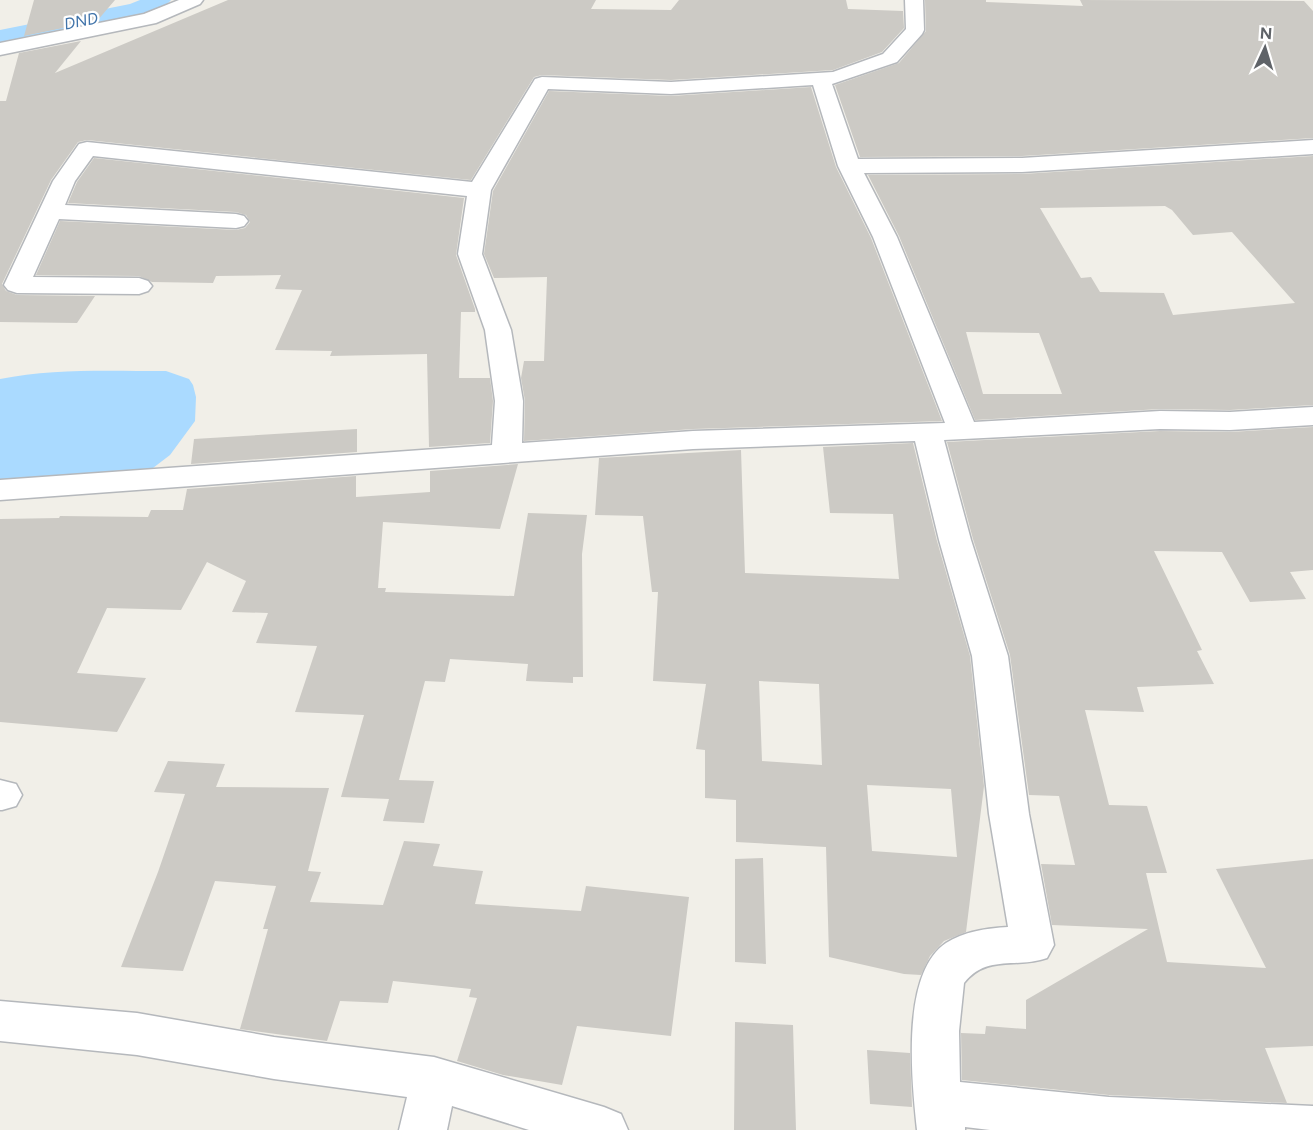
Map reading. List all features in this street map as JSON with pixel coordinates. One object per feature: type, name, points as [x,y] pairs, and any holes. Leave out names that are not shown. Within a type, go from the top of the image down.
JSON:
[{"type":"street","points":[[0,49],[149,19],[194,0]]},
{"type":"street","points":[[507,452],[509,401],[498,330],[470,254],[479,190],[542,83],[671,88],[836,78],[890,58],[915,30],[914,0]]},
{"type":"street","points":[[820,80],[849,166],[885,237],[957,412],[945,431],[955,540],[990,656],[1009,814],[1032,945],[992,946],[963,955],[943,977],[938,1009],[939,1116],[1109,1120],[1313,1129]]},
{"type":"street","points":[[849,166],[1022,165],[1313,147]]},
{"type":"street","points":[[139,286],[17,285],[64,181],[87,149],[479,190]]},
{"type":"street","points":[[49,211],[236,220]]},
{"type":"street","points":[[0,490],[693,440],[1160,420],[1230,421],[1313,416]]},
{"type":"street","points":[[0,1020],[137,1034],[274,1058],[434,1079],[604,1130]]},
{"type":"street","points":[[423,1130],[434,1079]]},
{"type":"water","points":[[166,371],[189,379],[193,385],[196,397],[195,421],[170,455],[149,471],[0,485],[0,379],[41,373]]},
{"type":"building","points":[[34,0],[115,0],[97,21],[24,36]]},
{"type":"building","points":[[228,0],[596,0],[591,9],[671,10],[679,0],[846,0],[848,9],[903,11],[904,28],[882,52],[833,70],[671,80],[542,75],[534,77],[471,180],[87,140],[78,142],[51,180],[2,284],[6,291],[17,295],[95,296],[77,323],[0,322],[0,101],[6,101],[19,53],[81,41],[55,73]]},
{"type":"building","points":[[925,0],[986,0],[986,2],[1083,6],[1080,0],[1304,1],[1313,11],[1313,138],[1022,156],[860,157],[835,85],[899,63],[926,31]]},
{"type":"building","points":[[811,87],[836,167],[871,238],[942,421],[693,429],[524,441],[525,401],[521,378],[524,361],[544,361],[547,277],[494,278],[484,254],[493,191],[549,91],[671,96]]},
{"type":"building","points":[[1313,156],[1313,405],[1230,410],[1160,409],[975,420],[899,236],[868,175],[1022,174]],"holes":[[[1165,206],[1172,210],[1193,235],[1232,232],[1295,303],[1173,315],[1164,293],[1100,292],[1091,277],[1081,278],[1040,208]],[[966,332],[1039,333],[1062,394],[983,394]]]},
{"type":"building","points":[[94,158],[464,198],[456,255],[475,312],[461,312],[459,378],[490,378],[493,401],[490,443],[429,447],[427,354],[330,356],[332,351],[275,350],[302,290],[275,289],[281,275],[216,276],[213,283],[152,282],[139,276],[36,275],[60,221],[236,230],[245,228],[250,222],[246,215],[236,212],[68,203],[77,182]]},
{"type":"building","points":[[1313,427],[1313,570],[1290,572],[1306,599],[1250,602],[1222,552],[1154,551],[1202,650],[1197,651],[1214,684],[1137,687],[1144,712],[1085,710],[1109,805],[1147,806],[1167,873],[1146,873],[1167,962],[1266,968],[1216,869],[1313,859],[1313,1046],[1265,1048],[1287,1103],[1109,1095],[962,1080],[961,1033],[985,1034],[986,1026],[1026,1029],[1026,1000],[1148,929],[1052,925],[1041,864],[1075,865],[1059,796],[1029,795],[1010,655],[973,539],[947,442],[1160,431],[1230,432]]},
{"type":"building","points":[[357,429],[357,452],[191,464],[194,439]]},
{"type":"building","points":[[913,443],[937,541],[970,656],[984,786],[966,932],[944,941],[930,956],[921,975],[904,974],[829,957],[826,847],[736,842],[736,800],[705,798],[705,750],[696,749],[706,684],[653,681],[658,592],[652,592],[643,516],[595,515],[599,458],[741,450],[745,573],[899,579],[893,514],[830,513],[823,447]],"holes":[[[759,681],[819,684],[822,765],[762,761]],[[867,785],[951,789],[957,857],[872,851]]]},
{"type":"building","points":[[518,464],[500,529],[383,522],[378,588],[386,588],[385,592],[514,596],[528,513],[587,515],[582,554],[583,677],[573,677],[573,683],[526,681],[528,664],[450,659],[445,682],[425,681],[399,780],[434,781],[424,823],[383,821],[389,799],[341,797],[364,715],[295,712],[317,646],[256,643],[268,613],[232,612],[246,581],[207,562],[181,610],[107,608],[77,673],[146,678],[117,732],[0,722],[0,519],[59,518],[60,516],[148,517],[151,510],[183,510],[187,489],[356,476],[356,497],[430,492],[430,471]]},
{"type":"building","points":[[168,761],[225,764],[216,787],[329,788],[308,871],[321,872],[310,902],[383,905],[404,841],[440,844],[433,866],[483,871],[475,904],[581,911],[586,886],[689,897],[671,1036],[577,1026],[562,1085],[503,1075],[457,1061],[477,998],[469,997],[471,989],[393,981],[388,1003],[340,1001],[327,1041],[240,1029],[268,929],[263,929],[276,886],[215,881],[183,971],[121,967],[185,794],[154,792]]},
{"type":"building","points":[[763,858],[766,964],[735,962],[735,859]]},
{"type":"building","points":[[735,1022],[793,1025],[796,1130],[734,1130]]},
{"type":"building","points":[[867,1050],[910,1053],[912,1107],[870,1104]]},
{"type":"waterway","name":"DND","points":[[0,37],[136,10],[160,0]]}]
